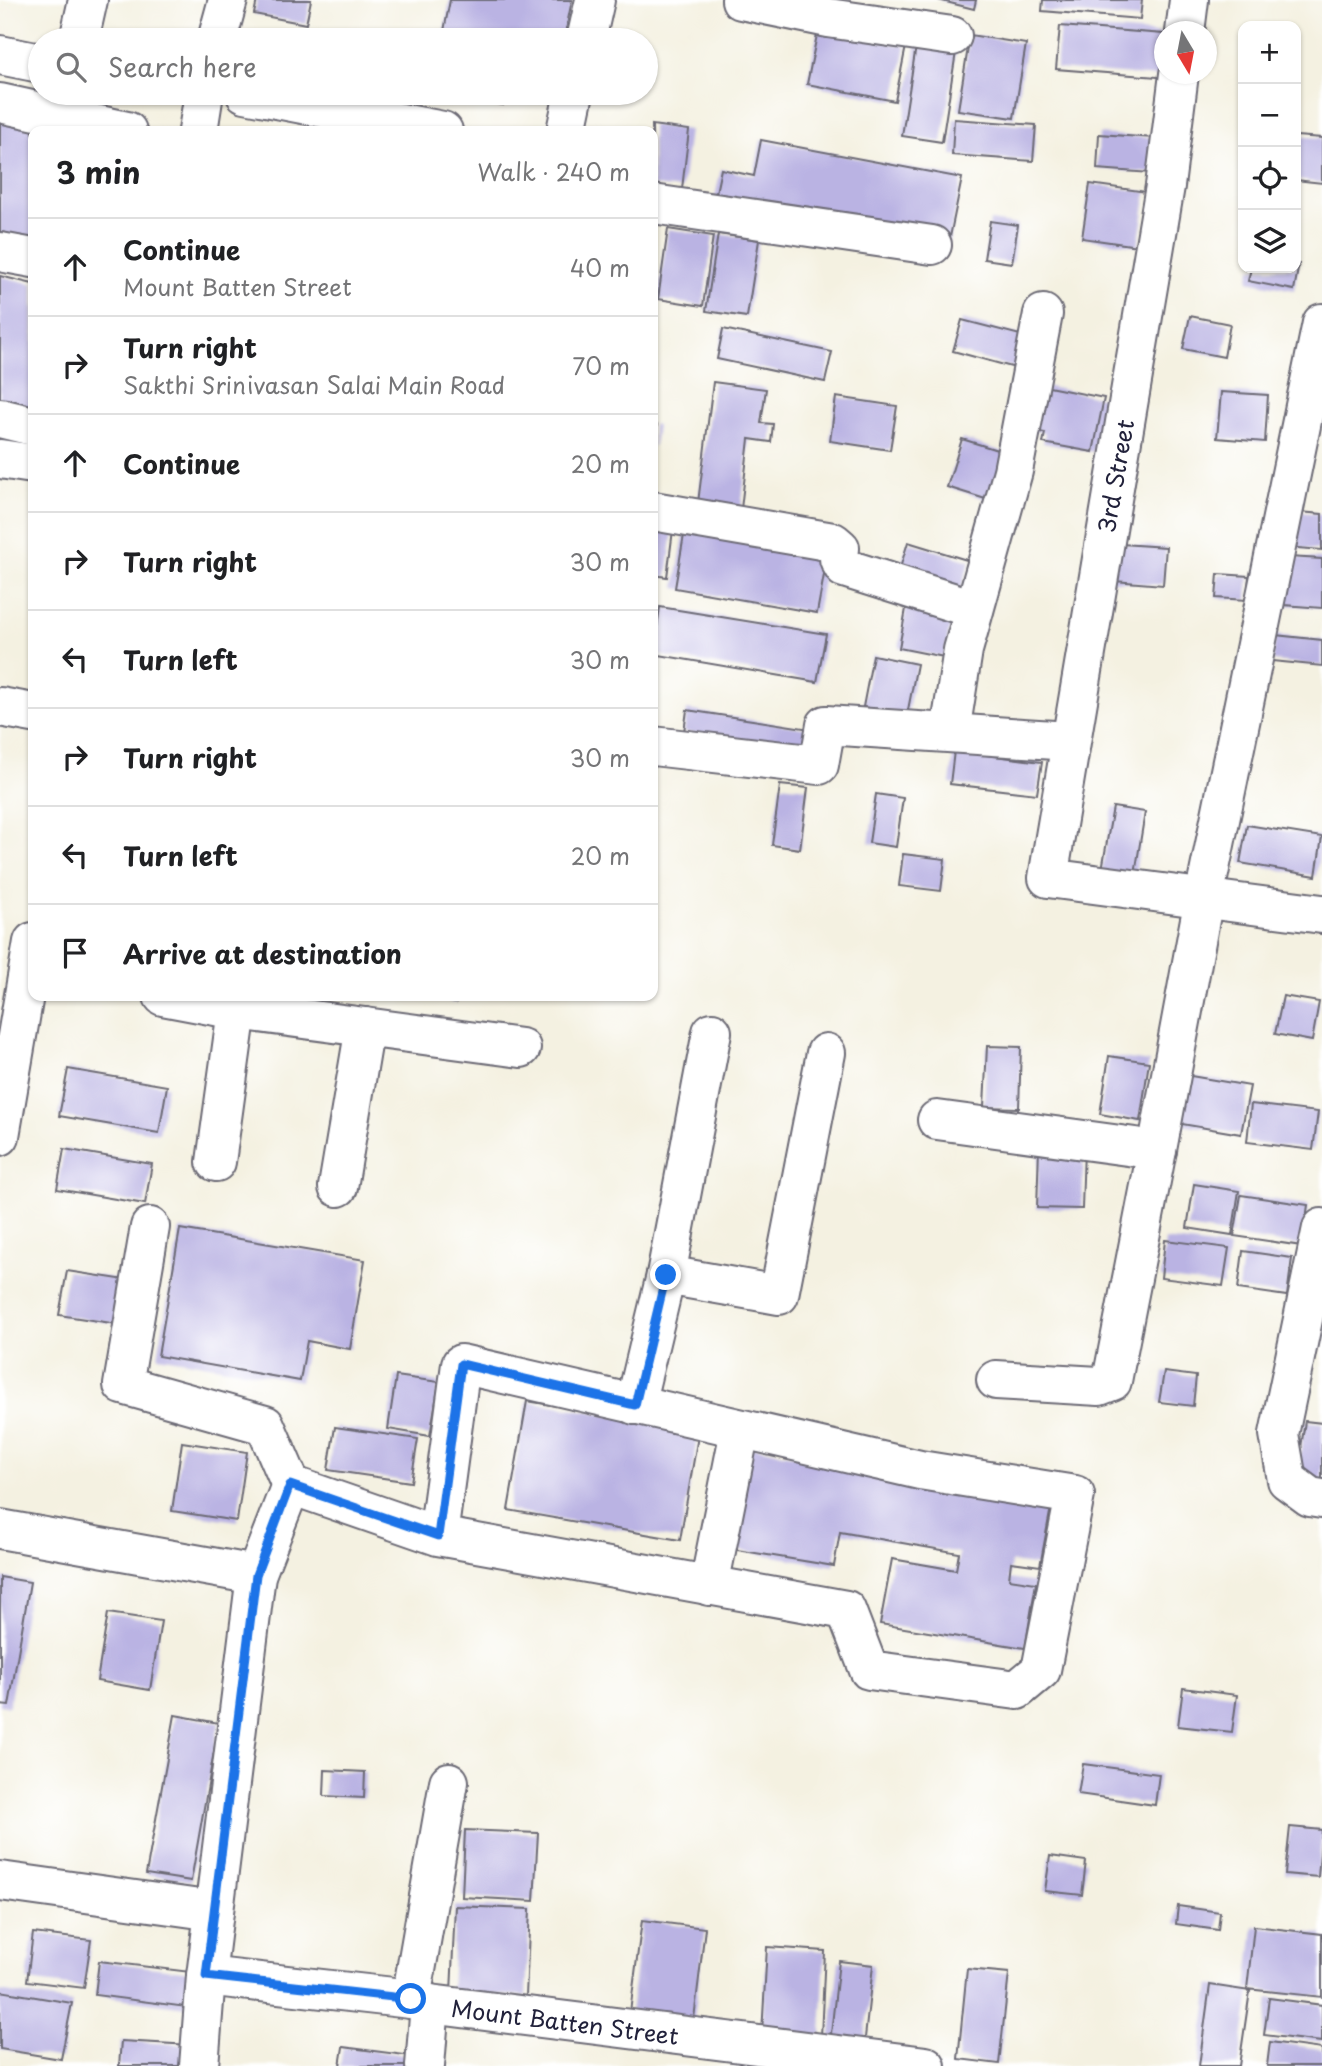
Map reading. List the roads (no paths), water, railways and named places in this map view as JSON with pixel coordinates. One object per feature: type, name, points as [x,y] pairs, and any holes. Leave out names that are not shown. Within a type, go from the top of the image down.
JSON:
[{"type":"street","points":[[82,28],[88,0]]},
{"type":"street","points":[[221,28],[228,0]]},
{"type":"street","points":[[589,28],[595,0]]},
{"type":"street","points":[[741,0],[830,9],[952,36]]},
{"type":"street","points":[[1186,21],[1189,0]]},
{"type":"street","points":[[0,55],[28,60]]},
{"type":"street","name":"3rd Street","points":[[1179,84],[1166,186],[1048,878],[1204,898]]},
{"type":"street","points":[[0,103],[104,126]]},
{"type":"street","points":[[199,126],[202,105]]},
{"type":"street","points":[[308,105],[417,126]]},
{"type":"street","points":[[567,126],[571,105]]},
{"type":"street","points":[[658,205],[932,245]]},
{"type":"street","points":[[0,251],[28,257]]},
{"type":"street","points":[[950,732],[963,650],[1013,471],[1043,314]]},
{"type":"street","points":[[996,1380],[1099,1386],[1112,1381],[1204,898],[1322,323]]},
{"type":"street","points":[[0,418],[28,425]]},
{"type":"street","points":[[0,459],[28,463]]},
{"type":"street","points":[[658,512],[833,542],[840,548],[839,559],[844,568],[974,609]]},
{"type":"street","points":[[0,706],[28,712]]},
{"type":"street","points":[[658,747],[819,765],[825,725],[1070,741]]},
{"type":"street","points":[[1204,898],[1322,914]]},
{"type":"street","points":[[0,1136],[24,962]]},
{"type":"street","points":[[189,1001],[237,1010],[306,1007],[365,1027],[521,1048]]},
{"type":"street","points":[[216,1162],[237,1010]]},
{"type":"street","points":[[338,1187],[365,1027]]},
{"type":"street","points":[[635,1405],[666,1275],[712,1032]]},
{"type":"street","points":[[666,1275],[779,1295],[825,1053]]},
{"type":"street","points":[[937,1120],[1157,1150]]},
{"type":"street","points":[[150,1227],[123,1385],[265,1425],[290,1485],[256,1575],[206,1976],[199,2066]]},
{"type":"street","points":[[1322,1228],[1279,1434],[1287,1480],[1310,1497],[1322,1499]]},
{"type":"street","points":[[290,1485],[438,1536],[846,1610],[869,1670],[1017,1690],[1041,1670],[1075,1495],[920,1470],[461,1364],[438,1536]]},
{"type":"street","points":[[709,1586],[740,1430]]},
{"type":"street","points":[[0,1529],[256,1575]]},
{"type":"street","points":[[425,2066],[420,2002],[449,1782]]},
{"type":"street","points":[[0,1881],[214,1910]]},
{"type":"street","name":"Mount Batten Street","points":[[206,1976],[420,2002],[704,2053],[926,2066]]}]
